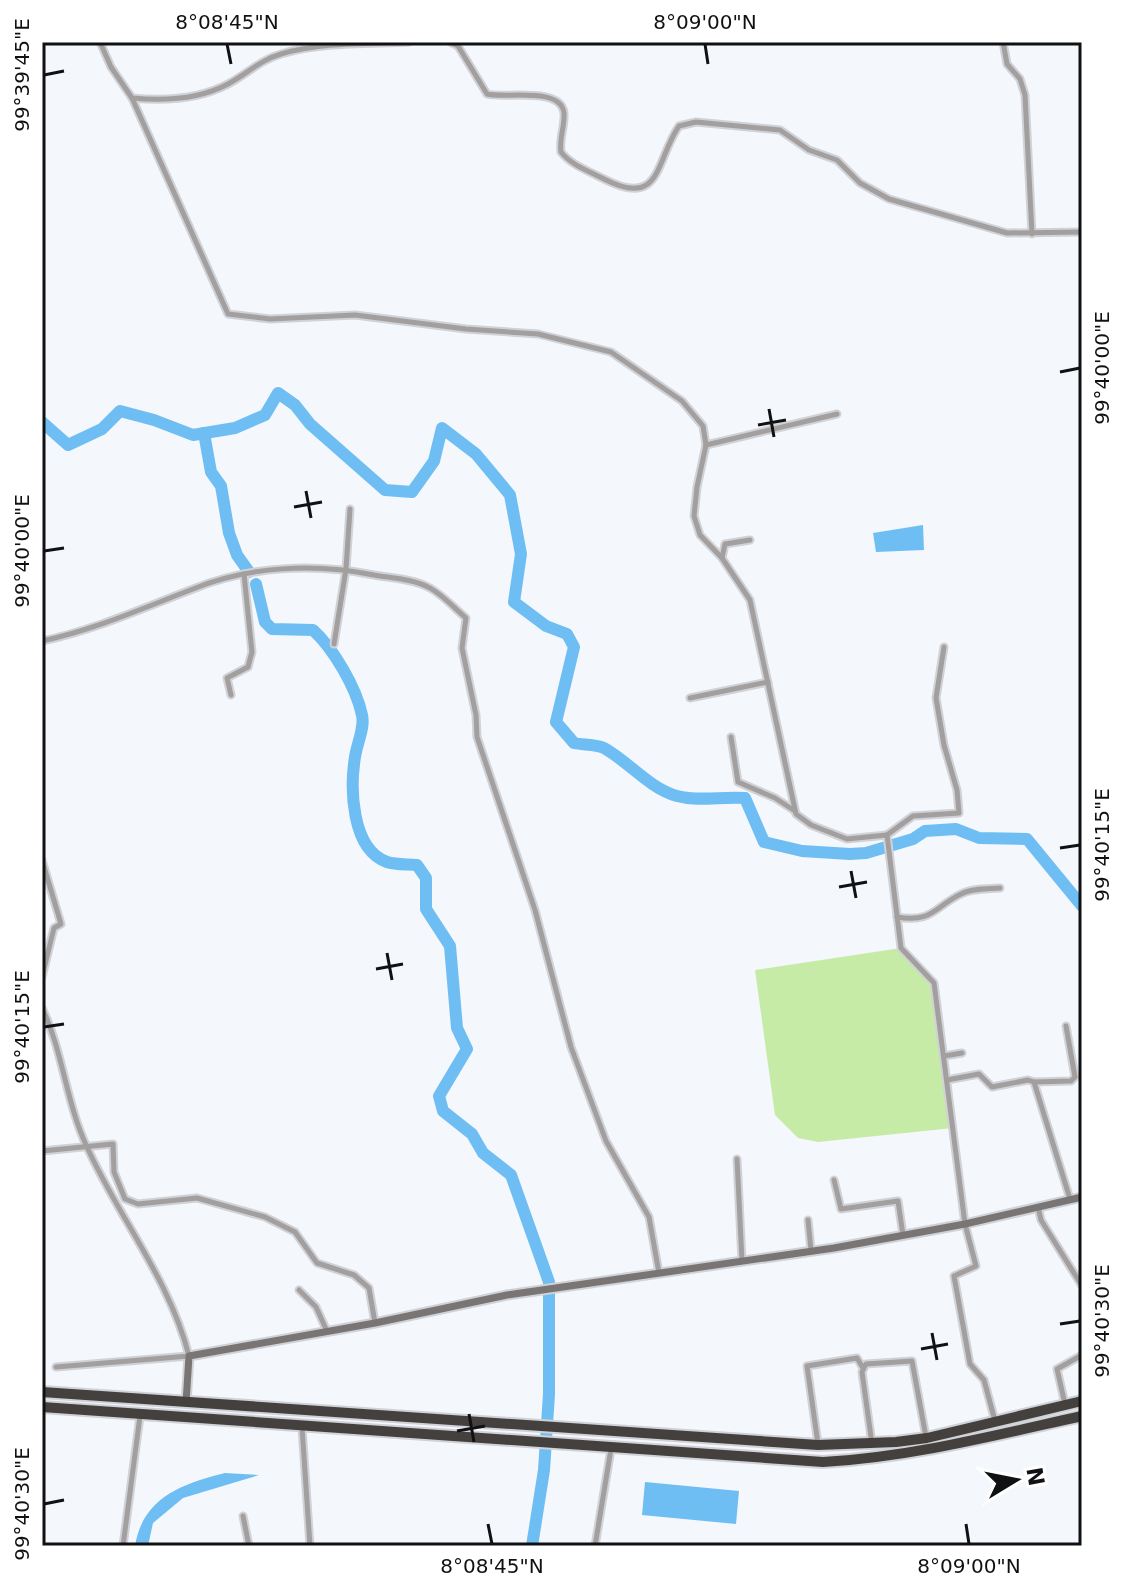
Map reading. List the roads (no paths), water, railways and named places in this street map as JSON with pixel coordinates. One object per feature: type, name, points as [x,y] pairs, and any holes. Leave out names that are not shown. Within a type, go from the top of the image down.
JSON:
[{"type":"highway","points":[[42,1392],[818,1445],[872,1444],[927,1438],[1077,1402]]},
{"type":"highway","points":[[42,1407],[823,1462],[864,1459],[991,1438],[1082,1416]]},
{"type":"street","points":[[100,42],[111,67],[132,98],[228,314],[270,319],[355,315],[466,329],[538,334],[611,352],[682,401],[703,426],[706,445],[694,516],[700,535],[722,558],[750,600],[796,812]]},
{"type":"street","points":[[132,98],[164,99],[213,91],[269,58],[300,49],[409,42]]},
{"type":"street","points":[[450,42],[458,46],[466,57],[487,94],[496,97],[545,97],[560,104],[564,112],[560,148],[564,156],[623,189],[635,190],[649,182],[679,126],[696,122],[762,127],[780,130],[809,150],[837,160],[860,183],[889,199],[1007,233],[1082,232]]},
{"type":"street","points":[[1003,42],[1007,64],[1020,79],[1025,95],[1032,234]]},
{"type":"street","points":[[706,445],[837,414]]},
{"type":"street","points":[[334,644],[346,569],[350,509]]},
{"type":"street","points":[[722,558],[725,544],[750,540]]},
{"type":"street","points":[[42,641],[157,605],[195,588],[244,574],[282,569],[346,569],[428,587],[466,618],[462,648],[476,715],[477,737],[535,910],[571,1047],[606,1141],[649,1217],[659,1273]]},
{"type":"street","points":[[231,695],[227,678],[248,667],[252,652],[244,574]]},
{"type":"street","points":[[731,737],[738,782],[775,798],[811,825],[847,839],[887,836],[913,816],[959,813],[957,790],[944,745],[936,698],[944,647]]},
{"type":"street","points":[[690,698],[768,682]]},
{"type":"street","points":[[887,836],[901,948],[934,983],[965,1224],[976,1266],[954,1276],[970,1364],[984,1380],[995,1422]]},
{"type":"street","points":[[42,860],[61,924],[54,928],[42,977]]},
{"type":"street","points":[[897,917],[915,920],[933,914],[963,893],[1000,888]]},
{"type":"street","points":[[42,1008],[87,1149],[168,1297],[189,1356],[186,1403]]},
{"type":"street","points":[[947,1080],[979,1074],[992,1087],[1028,1080],[1071,1081],[1075,1077],[1066,1026]]},
{"type":"street","points":[[943,1056],[962,1053]]},
{"type":"street","points":[[1034,1082],[1070,1199]]},
{"type":"street","points":[[42,1151],[87,1149],[113,1144],[114,1172],[125,1199],[138,1204],[197,1198],[265,1217],[295,1232],[317,1263],[354,1275],[369,1288],[375,1323]]},
{"type":"street","points":[[737,1159],[742,1261]]},
{"type":"street","points":[[834,1180],[841,1209],[898,1201],[903,1235]]},
{"type":"street","points":[[56,1367],[189,1356],[549,1289],[965,1224],[1082,1197]]},
{"type":"street","points":[[1038,1206],[1041,1220],[1082,1286]]},
{"type":"street","points":[[808,1220],[811,1250]]},
{"type":"street","points":[[299,1290],[313,1303],[326,1329]]},
{"type":"street","points":[[1077,1402],[1057,1369],[1082,1355]]},
{"type":"street","points":[[818,1445],[807,1366],[857,1358],[863,1368],[872,1444]]},
{"type":"street","points":[[863,1368],[866,1364],[912,1361],[927,1438]]},
{"type":"street","points":[[123,1546],[140,1415]]},
{"type":"street","points":[[302,1426],[310,1546]]},
{"type":"street","points":[[595,1546],[611,1448]]},
{"type":"street","points":[[243,1516],[249,1546]]},
{"type":"water","points":[[923,525],[924,550],[876,552],[873,533]]},
{"type":"water","points":[[225,1473],[259,1475],[183,1498],[153,1523],[148,1546],[135,1546],[146,1515],[167,1495],[194,1482]]},
{"type":"water","points":[[645,1482],[739,1491],[736,1524],[642,1515]]},
{"type":"waterway","points":[[42,422],[68,445],[102,429],[120,411],[193,435],[235,428],[265,415],[278,393],[295,405],[310,424],[385,490],[412,492],[434,461],[442,428],[476,454],[510,495],[521,554],[514,602],[546,626],[567,634],[574,647],[556,722],[574,743],[604,748],[657,787],[677,796],[694,799],[745,798],[764,842],[802,851],[866,853],[913,839],[925,831],[956,829],[979,838],[1027,839],[1082,906]]},
{"type":"waterway","points":[[204,433],[211,472],[221,486],[229,533],[237,555],[249,572]]},
{"type":"waterway","points":[[256,584],[265,622],[272,629],[313,630],[336,657],[355,692],[363,720],[353,785],[360,831],[375,855],[390,863],[417,865],[426,878],[426,909],[450,946],[457,1028],[467,1049],[439,1096],[443,1111],[472,1134],[483,1153],[511,1175],[549,1282],[549,1394],[544,1470],[532,1546]]}]
